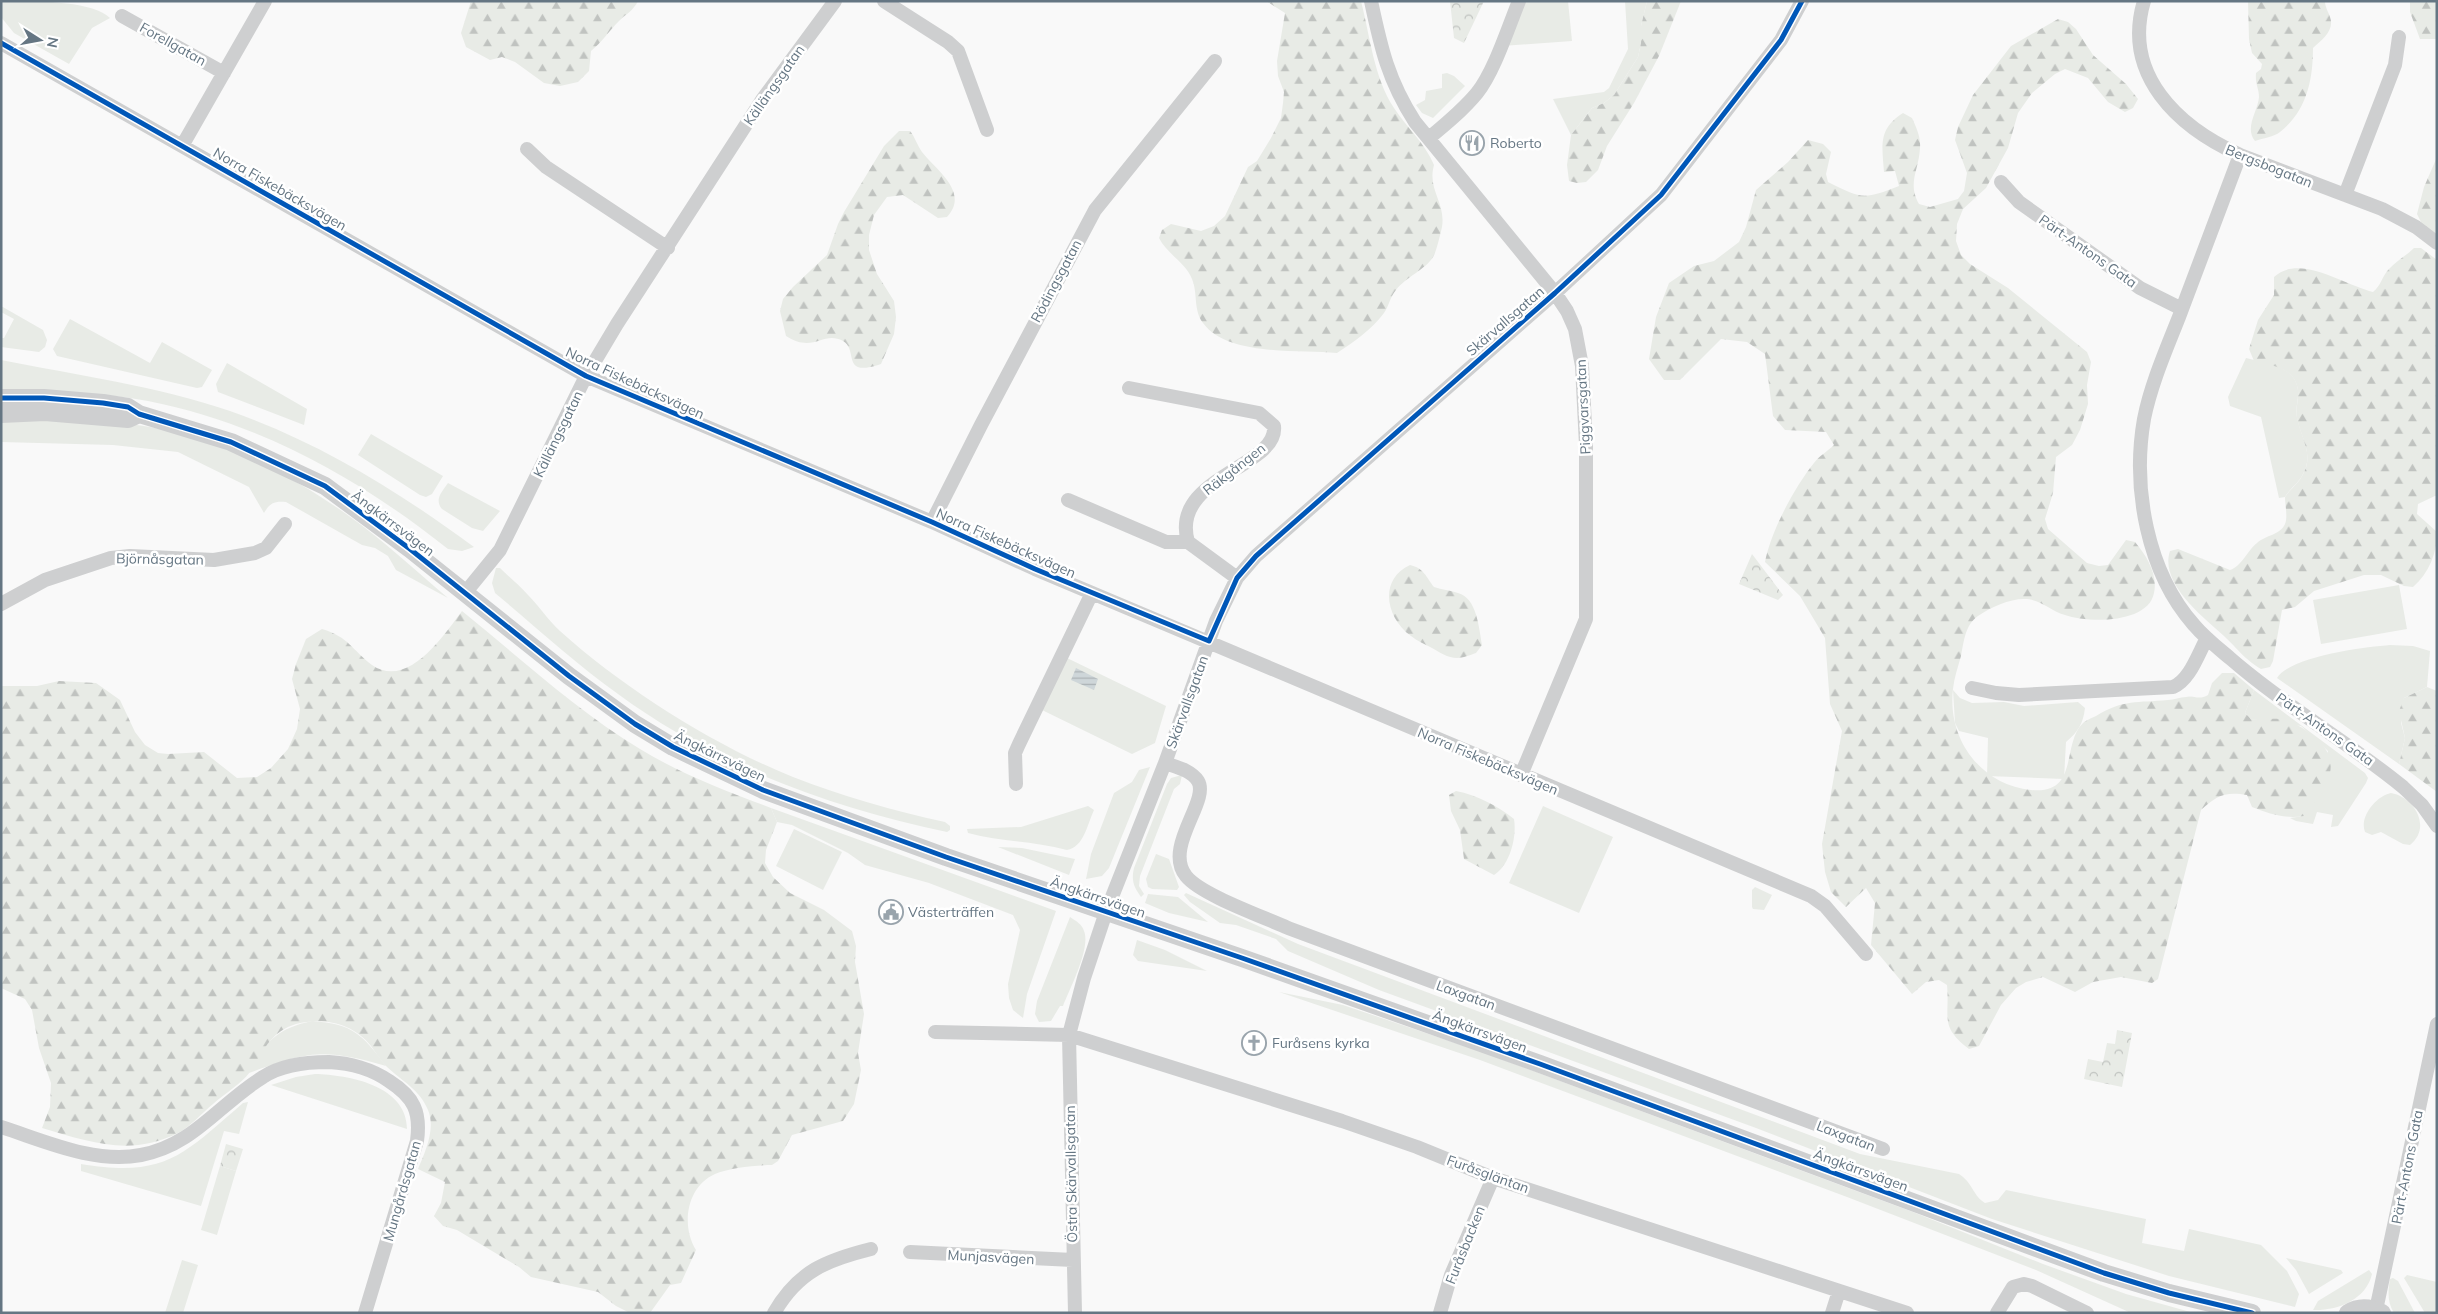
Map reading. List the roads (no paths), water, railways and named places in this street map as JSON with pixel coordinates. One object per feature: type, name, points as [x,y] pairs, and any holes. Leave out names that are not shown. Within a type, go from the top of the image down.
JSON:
[{"type":"street","points":[[182,146],[265,1]]},
{"type":"street","name":"Källängsgatan","points":[[464,593],[500,550],[586,376],[762,100],[835,1]]},
{"type":"street","points":[[884,1],[948,42],[958,51],[987,130]]},
{"type":"street","name":"Piggvarsgatan","points":[[1371,1],[1384,60],[1393,82],[1415,122],[1555,293],[1575,329],[1582,366],[1586,445],[1586,619],[1521,776]]},
{"type":"street","points":[[1429,138],[1459,113],[1486,80],[1519,1]]},
{"type":"street","name":"Skärvallsgatan","points":[[1106,912],[1165,763],[1209,641],[1237,578],[1246,566],[1555,293],[1661,195],[1781,40],[1802,1]]},
{"type":"street","name":"Bergsbogatan","points":[[2144,1],[2138,27],[2144,63],[2159,96],[2195,130],[2221,147],[2240,156],[2401,218],[2437,243]]},
{"type":"street","name":"Forellgatan","points":[[122,16],[224,72]]},
{"type":"street","points":[[2345,195],[2395,65],[2399,38]]},
{"type":"street","name":"Norra Fiskebäcksvägen","points":[[1,43],[586,376],[932,522],[1092,593],[1209,641],[1521,776],[1811,896],[1825,906],[1866,954]]},
{"type":"street","name":"Rödingsgatan","points":[[932,522],[1094,212],[1215,61]]},
{"type":"street","points":[[527,149],[546,167],[668,248]]},
{"type":"street","name":"Pärt-Antons Gata","points":[[2240,156],[2156,378],[2144,418],[2141,454],[2141,493],[2153,548],[2164,580],[2182,610],[2207,638],[2254,679],[2403,786],[2422,805],[2437,826]]},
{"type":"street","name":"Pärt-Antons Gata","points":[[2001,182],[2019,202],[2140,288],[2182,310]]},
{"type":"street","name":"Räkgången","points":[[1129,388],[1259,413],[1274,426],[1275,433],[1261,450],[1196,498],[1190,507],[1185,524],[1188,542]]},
{"type":"street","name":"Ängkärrsvägen","points":[[1,398],[44,398],[128,407],[139,414],[231,442],[325,486],[410,549],[582,686],[634,724],[672,747],[763,790],[1531,1061],[2104,1273],[2169,1293],[2252,1313]]},
{"type":"street","name":"Ängkärrsvägen","points":[[1,414],[45,412],[128,419],[139,414]]},
{"type":"street","points":[[1068,500],[1166,542],[1188,542],[1237,578]]},
{"type":"street","name":"Björnåsgatan","points":[[1,604],[45,580],[111,558],[214,560],[254,553],[266,548],[285,524]]},
{"type":"street","points":[[1016,784],[1015,753],[1092,593]]},
{"type":"street","points":[[1972,688],[1984,692],[2018,695],[2173,687],[2180,684],[2186,676],[2207,638]]},
{"type":"street","name":"Laxgatan","points":[[1165,763],[1186,771],[1200,785],[1199,796],[1184,837],[1180,858],[1185,874],[1200,887],[1297,931],[1883,1149]]},
{"type":"street","name":"Östra Skärvallsgatan","points":[[1075,1313],[1069,1034],[1084,978],[1106,912]]},
{"type":"street","name":"Pärt-Antons Gata","points":[[2379,1311],[2437,1024]]},
{"type":"street","points":[[935,1032],[1069,1034]]},
{"type":"street","name":"Furåsgläntan","points":[[1069,1034],[1365,1129],[1493,1178],[1907,1313]]},
{"type":"street","name":"Mungårdsgatan","points":[[1,1127],[94,1155],[114,1158],[139,1156],[162,1150],[193,1134],[239,1094],[264,1076],[285,1068],[318,1062],[334,1062],[352,1065],[386,1079],[401,1089],[411,1100],[417,1112],[420,1126],[365,1313]]},
{"type":"street","name":"Furåsbacken","points":[[1440,1313],[1451,1275],[1493,1178]]},
{"type":"street","points":[[774,1313],[791,1288],[814,1268],[827,1262],[871,1249]]},
{"type":"street","name":"Munjasvägen","points":[[910,1252],[1073,1260]]},
{"type":"street","points":[[1997,1313],[2013,1287],[2024,1284],[2032,1286],[2087,1313]]},
{"type":"street","points":[[1832,1313],[1839,1290]]},
{"type":"street","points":[[2348,1313],[2359,1308],[2379,1311]]},
{"type":"place","name":"Roberto","points":[[1472,143]]},
{"type":"place","name":"Västerträffen","points":[[891,912]]},
{"type":"place","name":"Furåsens kyrka","points":[[1254,1043]]}]
